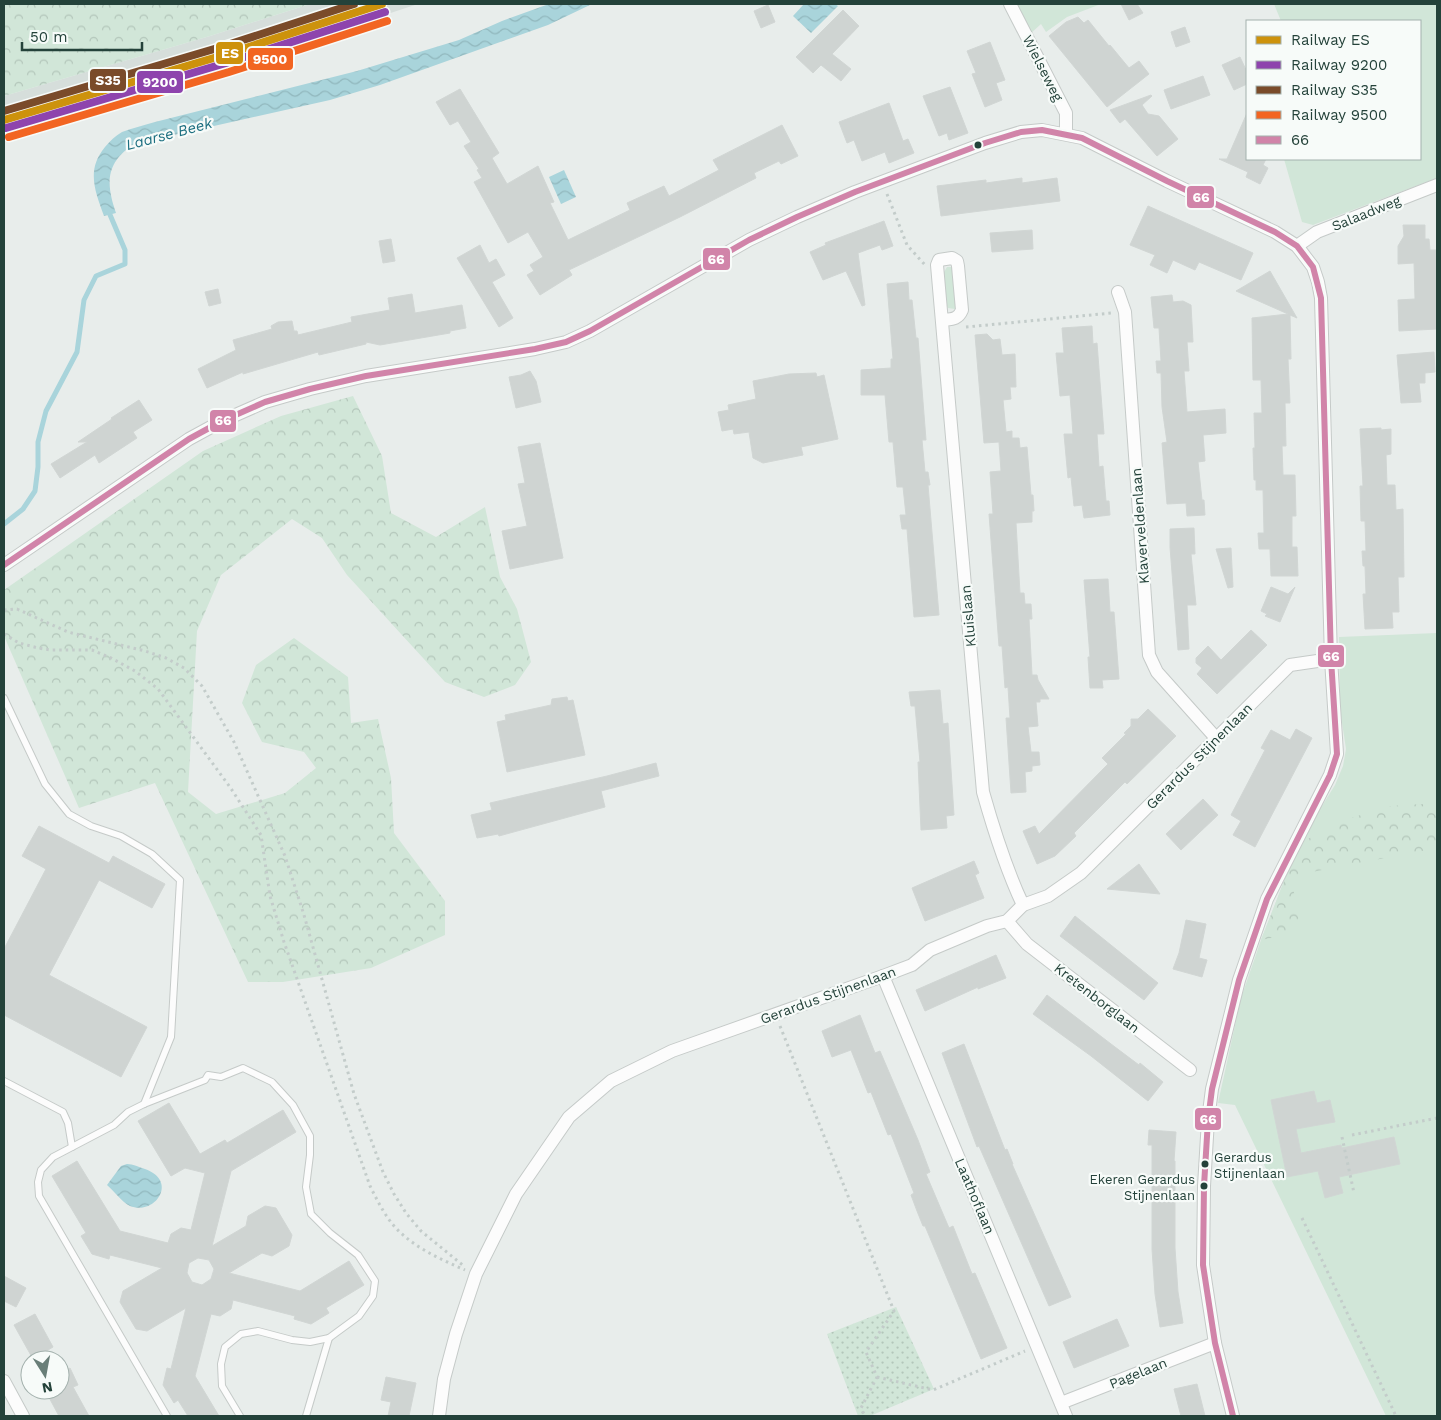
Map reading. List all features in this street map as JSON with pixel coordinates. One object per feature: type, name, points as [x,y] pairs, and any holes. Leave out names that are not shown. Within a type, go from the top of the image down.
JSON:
[{"type":"street","name":"Wielseweg","points":[[1010,4],[1066,113],[1066,134]]},
{"type":"street","points":[[4,565],[189,439],[222,420],[265,402],[366,376],[535,349],[566,342],[590,332],[749,240],[796,216],[985,143],[1021,132],[1042,130],[1082,138],[1275,232],[1297,246],[1313,267],[1321,298],[1331,659],[1337,754],[1330,775],[1267,899],[1239,980],[1212,1089],[1204,1186],[1203,1264],[1215,1343],[1233,1416]]},
{"type":"street","name":"Salaadweg","points":[[1297,246],[1317,232],[1437,185]]},
{"type":"street","points":[[937,270],[939,260],[952,258],[957,261],[962,310],[960,316],[943,325]]},
{"type":"street","name":"Kluislaan","points":[[937,270],[983,792],[1013,884],[1024,905]]},
{"type":"street","name":"Klaverveldenlaan","points":[[1118,292],[1125,312],[1149,655],[1157,672],[1216,738]]},
{"type":"street","name":"Gerardus Stijnenlaan","points":[[439,1416],[444,1379],[456,1334],[476,1274],[516,1194],[569,1117],[611,1082],[672,1051],[912,965],[930,950],[987,926],[1007,921],[1024,905],[1048,896],[1081,872],[1290,666],[1331,659]]},
{"type":"street","name":"Kretenborglaan","points":[[1007,921],[1027,944],[1190,1070]]},
{"type":"street","name":"Laathoflaan","points":[[883,976],[1066,1416]]},
{"type":"street","name":"Pagelaan","points":[[1061,1403],[1215,1343]]},
{"type":"street","points":[[4,1381],[23,1416]]},
{"type":"lane","points":[[4,698],[45,784],[69,814],[91,826],[121,836],[152,854],[180,880],[171,1036],[144,1104]]},
{"type":"lane","points":[[167,1416],[39,1196],[38,1182],[41,1170],[53,1157],[114,1125],[128,1112],[205,1080],[208,1075],[221,1077],[243,1068],[272,1082],[293,1105],[310,1136],[306,1187],[311,1214],[330,1233],[358,1255],[374,1281],[373,1296],[359,1316],[329,1338],[310,1342],[258,1332],[240,1334],[225,1347],[221,1364],[222,1386],[240,1416]]},
{"type":"lane","points":[[4,1081],[63,1112],[68,1123],[72,1147]]},
{"type":"lane","points":[[306,1416],[329,1338]]},
{"type":"path","points":[[883,182],[907,245],[927,268],[937,270]]},
{"type":"path","points":[[943,325],[1125,312]]},
{"type":"path","points":[[4,610],[17,610],[68,632],[166,658],[184,668],[202,686],[234,742],[285,856],[304,915],[354,1094],[383,1172],[406,1213],[421,1231],[471,1272],[427,1253],[406,1237],[390,1222],[376,1199],[284,942],[270,896],[261,836],[230,787],[178,714],[158,689],[135,671],[111,658],[92,650],[51,650],[38,648],[19,643],[4,634]]},
{"type":"path","points":[[775,1014],[894,1311],[866,1352],[877,1377]]},
{"type":"path","points":[[1352,1134],[1437,1118]]},
{"type":"path","points":[[1342,1137],[1354,1193]]},
{"type":"path","points":[[1302,1218],[1396,1416]]},
{"type":"path","points":[[877,1377],[933,1390],[1037,1345]]},
{"type":"path","points":[[865,1416],[861,1408],[877,1377]]},
{"type":"shaded area","points":[[310,4],[418,4],[220,69],[4,134],[4,96],[210,36]]},
{"type":"green space","points":[[4,4],[310,4],[210,36],[4,96]]},
{"type":"green space","points":[[1016,4],[1101,4],[1067,17],[1046,32],[1041,24],[1030,34]]},
{"type":"green space","points":[[1274,4],[1437,4],[1437,178],[1313,225],[1302,222],[1284,160],[1421,160],[1421,20],[1281,20]]},
{"type":"green space","points":[[947,267],[952,267],[955,309],[948,308],[947,306],[944,272]]},
{"type":"green space","points":[[353,396],[382,456],[391,513],[436,537],[485,507],[500,577],[517,609],[531,662],[515,685],[484,697],[445,682],[347,575],[322,538],[292,519],[221,575],[197,631],[188,792],[216,814],[285,793],[316,768],[304,752],[262,742],[242,703],[256,665],[294,638],[348,677],[351,723],[378,719],[391,778],[394,833],[445,901],[445,935],[371,968],[283,982],[248,982],[155,783],[79,808],[4,636],[4,590],[203,451],[281,416]]},
{"type":"green space","points":[[1437,633],[1437,1416],[1386,1416],[1235,1105],[1218,1103],[1241,998],[1261,940],[1299,843],[1335,785],[1343,766],[1346,749],[1340,709],[1339,637]]},
{"type":"green space","points":[[1437,803],[1437,848],[1291,876],[1301,932],[1261,940],[1299,843],[1354,817],[1391,806]]},
{"type":"green space","points":[[896,1307],[934,1389],[870,1416],[858,1416],[827,1334]]},
{"type":"water","points":[[549,4],[592,4],[548,25],[380,85],[330,100],[134,144],[124,151],[113,167],[110,183],[116,213],[104,216],[95,189],[94,172],[99,156],[105,147],[122,132],[357,71],[459,40],[502,21]]},
{"type":"water","points":[[804,4],[835,4],[838,6],[811,33],[793,16]]},
{"type":"water","points":[[564,170],[576,197],[561,204],[549,177]]},
{"type":"water","points":[[127,1164],[155,1174],[161,1181],[162,1189],[160,1196],[155,1202],[139,1208],[130,1206],[107,1185],[121,1166]]},
{"type":"building","points":[[1121,4],[1137,4],[1143,13],[1129,20]]},
{"type":"building","points":[[768,5],[775,22],[761,28],[754,11]]},
{"type":"building","points":[[843,10],[859,26],[832,54],[851,69],[841,81],[821,65],[813,73],[796,57]]},
{"type":"building","points":[[1078,17],[1084,23],[1088,20],[1129,68],[1139,61],[1149,74],[1107,107],[1049,36],[1066,22]]},
{"type":"building","points":[[1185,27],[1190,42],[1176,47],[1171,32]]},
{"type":"building","points":[[990,42],[1005,80],[996,83],[1002,100],[985,107],[972,74],[976,73],[967,51]]},
{"type":"building","points":[[1240,57],[1246,70],[1246,84],[1234,90],[1222,65]]},
{"type":"building","points":[[1203,76],[1210,95],[1171,109],[1164,90]]},
{"type":"building","points":[[950,87],[968,133],[949,140],[947,133],[939,136],[923,96]]},
{"type":"building","points":[[460,89],[499,153],[492,158],[507,184],[538,166],[554,202],[550,203],[568,240],[630,210],[627,203],[664,186],[669,196],[719,170],[713,160],[782,125],[798,156],[781,164],[779,161],[754,173],[756,178],[569,270],[572,275],[540,295],[527,275],[534,271],[530,265],[543,257],[528,232],[508,243],[474,182],[482,178],[477,170],[479,169],[464,146],[471,142],[458,121],[450,125],[436,102]]},
{"type":"building","points":[[1151,95],[1142,105],[1148,114],[1159,116],[1178,139],[1157,156],[1125,119],[1120,123],[1110,110]]},
{"type":"building","points":[[889,103],[903,141],[908,139],[914,153],[889,163],[885,152],[862,161],[854,140],[847,143],[839,122]]},
{"type":"building","points":[[1246,115],[1246,160],[1266,160],[1263,165],[1268,168],[1260,184],[1246,177],[1248,172],[1219,159],[1227,159]]},
{"type":"building","points":[[1022,178],[1022,183],[1057,178],[1060,201],[941,216],[937,186],[986,180],[986,183]]},
{"type":"building","points":[[1148,206],[1253,253],[1241,280],[1199,262],[1195,270],[1173,260],[1167,273],[1150,265],[1155,255],[1130,245]]},
{"type":"building","points":[[884,221],[893,246],[882,250],[880,245],[858,253],[865,305],[862,306],[846,271],[823,280],[810,252],[826,245],[825,243]]},
{"type":"building","points":[[1403,225],[1425,225],[1425,239],[1429,239],[1430,250],[1437,250],[1437,329],[1399,331],[1398,300],[1415,299],[1414,263],[1398,264],[1398,246],[1404,236]]},
{"type":"building","points":[[1032,230],[1033,249],[992,252],[990,233]]},
{"type":"building","points":[[391,239],[395,261],[383,263],[379,241]]},
{"type":"building","points":[[480,245],[489,263],[496,259],[505,275],[492,282],[513,318],[499,327],[457,258]]},
{"type":"building","points":[[1270,271],[1297,318],[1290,315],[1291,359],[1288,359],[1290,403],[1285,403],[1286,446],[1282,446],[1283,475],[1295,475],[1296,516],[1292,516],[1292,547],[1297,547],[1298,576],[1271,576],[1270,549],[1259,549],[1258,533],[1264,533],[1263,490],[1256,490],[1253,448],[1255,448],[1254,413],[1262,413],[1261,380],[1253,380],[1252,318],[1288,314],[1236,291]]},
{"type":"building","points":[[908,282],[909,300],[912,300],[916,338],[918,338],[926,440],[922,440],[925,472],[928,472],[930,485],[928,485],[939,615],[914,617],[907,529],[902,529],[900,515],[906,515],[903,487],[897,487],[893,442],[889,442],[885,395],[861,395],[861,370],[891,368],[891,359],[893,359],[887,284]]},
{"type":"building","points":[[218,289],[221,303],[209,306],[205,292]]},
{"type":"building","points":[[412,294],[415,313],[462,305],[466,328],[450,331],[450,333],[380,345],[366,342],[366,344],[319,355],[318,352],[243,374],[243,372],[207,388],[198,369],[236,350],[233,340],[272,329],[271,326],[278,322],[292,321],[294,331],[297,331],[298,335],[352,322],[351,317],[390,310],[388,298]]},
{"type":"building","points":[[1172,295],[1173,302],[1183,301],[1191,305],[1193,342],[1187,342],[1189,371],[1184,371],[1187,412],[1225,409],[1226,433],[1203,435],[1205,461],[1198,462],[1205,515],[1187,516],[1186,503],[1167,504],[1162,443],[1167,442],[1162,407],[1161,373],[1157,373],[1156,361],[1161,361],[1159,328],[1154,328],[1151,297]]},
{"type":"building","points":[[1092,326],[1093,344],[1097,343],[1104,434],[1097,434],[1099,467],[1103,466],[1106,501],[1109,501],[1110,515],[1084,518],[1082,505],[1074,506],[1071,477],[1068,478],[1064,434],[1073,434],[1070,395],[1060,396],[1056,353],[1064,353],[1062,328]]},
{"type":"building","points":[[987,334],[993,340],[1000,339],[1002,355],[1015,354],[1016,387],[1010,387],[1011,399],[1003,400],[1006,432],[1012,431],[1012,438],[1019,438],[1020,448],[1027,447],[1031,495],[1033,495],[1034,511],[1032,511],[1032,522],[1016,523],[1020,593],[1024,593],[1025,604],[1031,604],[1032,619],[1029,619],[1032,675],[1037,675],[1049,699],[1040,699],[1040,702],[1036,702],[1038,726],[1028,727],[1031,752],[1039,752],[1040,765],[1032,766],[1032,771],[1025,772],[1026,792],[1011,793],[1006,718],[1010,718],[1008,687],[1005,688],[1002,646],[999,646],[989,514],[993,514],[990,472],[1001,471],[999,442],[984,443],[975,335]]},
{"type":"building","points":[[1434,352],[1435,372],[1425,373],[1425,383],[1419,383],[1421,402],[1401,403],[1397,355]]},
{"type":"building","points":[[530,371],[536,381],[541,402],[516,408],[509,377]]},
{"type":"building","points":[[816,373],[817,377],[824,375],[838,439],[801,447],[803,455],[763,463],[753,458],[749,432],[734,434],[733,429],[722,431],[718,412],[729,410],[728,405],[756,399],[753,381],[789,374]]},
{"type":"building","points":[[139,400],[152,420],[133,432],[137,438],[99,463],[95,455],[60,478],[51,464],[87,442],[78,442]]},
{"type":"building","points":[[1381,428],[1381,430],[1391,429],[1391,454],[1386,455],[1387,485],[1395,485],[1396,510],[1403,509],[1404,577],[1398,577],[1399,612],[1392,612],[1393,628],[1365,629],[1363,594],[1366,594],[1365,566],[1363,566],[1362,551],[1366,551],[1365,521],[1361,521],[1360,486],[1363,486],[1360,429]]},
{"type":"building","points":[[540,443],[563,558],[510,569],[502,531],[527,526],[518,484],[525,483],[518,447]]},
{"type":"building","points":[[1194,528],[1195,554],[1191,554],[1196,605],[1187,605],[1189,649],[1178,650],[1170,529]]},
{"type":"building","points":[[1231,548],[1233,587],[1228,588],[1216,549]]},
{"type":"building","points":[[1108,579],[1110,612],[1114,612],[1119,679],[1102,680],[1103,688],[1090,688],[1088,657],[1090,657],[1084,580]]},
{"type":"building","points":[[1271,587],[1288,594],[1295,587],[1280,622],[1265,616],[1267,614],[1261,611]]},
{"type":"building","points":[[1251,630],[1267,645],[1217,694],[1197,674],[1202,668],[1196,663],[1196,658],[1208,646],[1221,660]]},
{"type":"building","points":[[940,690],[943,724],[948,723],[954,815],[946,816],[947,828],[921,830],[918,762],[920,762],[915,706],[911,706],[909,692]]},
{"type":"building","points":[[567,697],[568,701],[573,700],[585,755],[507,772],[497,722],[506,720],[505,715],[551,705],[552,699]]},
{"type":"building","points":[[1148,709],[1176,736],[1127,784],[1125,782],[1074,833],[1076,836],[1055,856],[1037,864],[1023,831],[1035,826],[1039,834],[1108,764],[1102,758],[1126,734],[1124,733],[1131,726],[1131,719],[1138,719]]},
{"type":"building","points":[[1296,729],[1312,738],[1255,847],[1233,835],[1241,821],[1231,815],[1265,750],[1261,748],[1271,730],[1290,740]]},
{"type":"building","points":[[656,763],[659,776],[601,791],[605,807],[499,836],[498,834],[477,838],[471,815],[492,810],[490,803]]},
{"type":"building","points":[[1203,799],[1218,815],[1181,850],[1166,834]]},
{"type":"building","points":[[39,826],[109,863],[113,856],[165,884],[152,908],[99,880],[49,975],[147,1027],[121,1077],[4,1015],[4,949],[46,869],[22,856]]},
{"type":"building","points":[[974,861],[979,873],[975,875],[984,898],[925,921],[912,888]]},
{"type":"building","points":[[1139,864],[1160,894],[1107,889]]},
{"type":"building","points":[[1075,916],[1158,983],[1144,1000],[1060,936]]},
{"type":"building","points":[[1186,920],[1206,924],[1199,958],[1207,960],[1202,977],[1173,969],[1179,953]]},
{"type":"building","points":[[996,955],[1006,978],[978,989],[978,987],[925,1011],[916,990]]},
{"type":"building","points":[[1047,995],[1163,1082],[1148,1101],[1033,1014]]},
{"type":"building","points":[[860,1015],[875,1053],[880,1051],[918,1140],[930,1172],[926,1174],[949,1228],[953,1226],[972,1274],[975,1273],[1007,1348],[981,1359],[925,1226],[923,1226],[911,1195],[914,1193],[891,1134],[888,1135],[871,1092],[868,1093],[851,1050],[832,1057],[822,1031]]},
{"type":"building","points":[[964,1044],[1005,1150],[1007,1149],[1071,1297],[1049,1306],[979,1146],[977,1147],[942,1053]]},
{"type":"building","points":[[1314,1091],[1317,1103],[1330,1100],[1335,1122],[1296,1129],[1301,1153],[1341,1145],[1342,1148],[1394,1137],[1400,1164],[1339,1177],[1343,1193],[1325,1198],[1318,1171],[1287,1177],[1271,1100]]},
{"type":"building","points":[[169,1103],[200,1154],[225,1140],[227,1143],[283,1110],[296,1132],[231,1171],[212,1246],[246,1226],[248,1216],[265,1206],[276,1208],[292,1235],[289,1246],[272,1256],[262,1253],[229,1273],[300,1291],[349,1261],[364,1285],[326,1308],[329,1313],[311,1324],[294,1319],[295,1316],[233,1300],[231,1309],[220,1316],[211,1314],[195,1376],[219,1416],[188,1416],[178,1400],[174,1403],[163,1385],[167,1368],[171,1369],[186,1308],[147,1331],[136,1329],[120,1302],[123,1291],[162,1268],[110,1255],[109,1259],[92,1254],[81,1236],[86,1233],[52,1176],[77,1161],[120,1231],[168,1243],[171,1234],[181,1228],[191,1230],[205,1173],[185,1168],[171,1176],[138,1121]],"holes":[[[198,1258],[209,1260],[214,1269],[211,1279],[202,1285],[192,1282],[187,1273],[189,1263]]]},
{"type":"building","points":[[1149,1130],[1176,1132],[1174,1161],[1175,1248],[1178,1292],[1183,1323],[1160,1327],[1155,1294],[1152,1249],[1152,1145],[1148,1145]]},
{"type":"building","points":[[4,1276],[26,1288],[16,1307],[4,1301]]},
{"type":"building","points":[[35,1314],[53,1347],[48,1350],[28,1350],[14,1325]]},
{"type":"building","points":[[1117,1319],[1129,1346],[1074,1368],[1063,1342]]},
{"type":"building","points":[[70,1368],[78,1385],[73,1387],[89,1416],[59,1416],[50,1400],[70,1400]]},
{"type":"building","points":[[386,1377],[416,1383],[409,1416],[388,1416],[391,1402],[381,1400]]},
{"type":"building","points":[[1197,1384],[1205,1416],[1181,1416],[1174,1389]]},
{"type":"waterway","name":"Laarse Beek","points":[[4,524],[23,509],[35,491],[38,467],[38,442],[46,411],[77,352],[84,300],[96,276],[125,264],[125,250],[108,210]]},
{"type":"rail line","name":"S35","points":[[4,111],[221,47],[354,4]]},
{"type":"rail line","name":"ES","points":[[4,120],[224,55],[382,4]]},
{"type":"rail line","name":"9200","points":[[6,128],[226,63],[385,12]]},
{"type":"rail line","name":"9500","points":[[9,137],[229,72],[387,21]]},
{"type":"transit line","name":"66","points":[[4,565],[189,439],[222,421],[265,402],[366,376],[535,349],[566,342],[590,331],[749,240],[797,217],[855,192],[985,143],[1021,132],[1042,130],[1082,138],[1275,232],[1297,246],[1313,267],[1321,298],[1331,659],[1337,754],[1330,775],[1267,899],[1239,980],[1212,1089],[1204,1186],[1203,1265],[1215,1343],[1233,1416]]},
{"type":"place","name":"Gerardus Stijnenlaan","points":[[1205,1164]]},
{"type":"place","name":"Ekeren Gerardus Stijnenlaan","points":[[1204,1186]]}]
